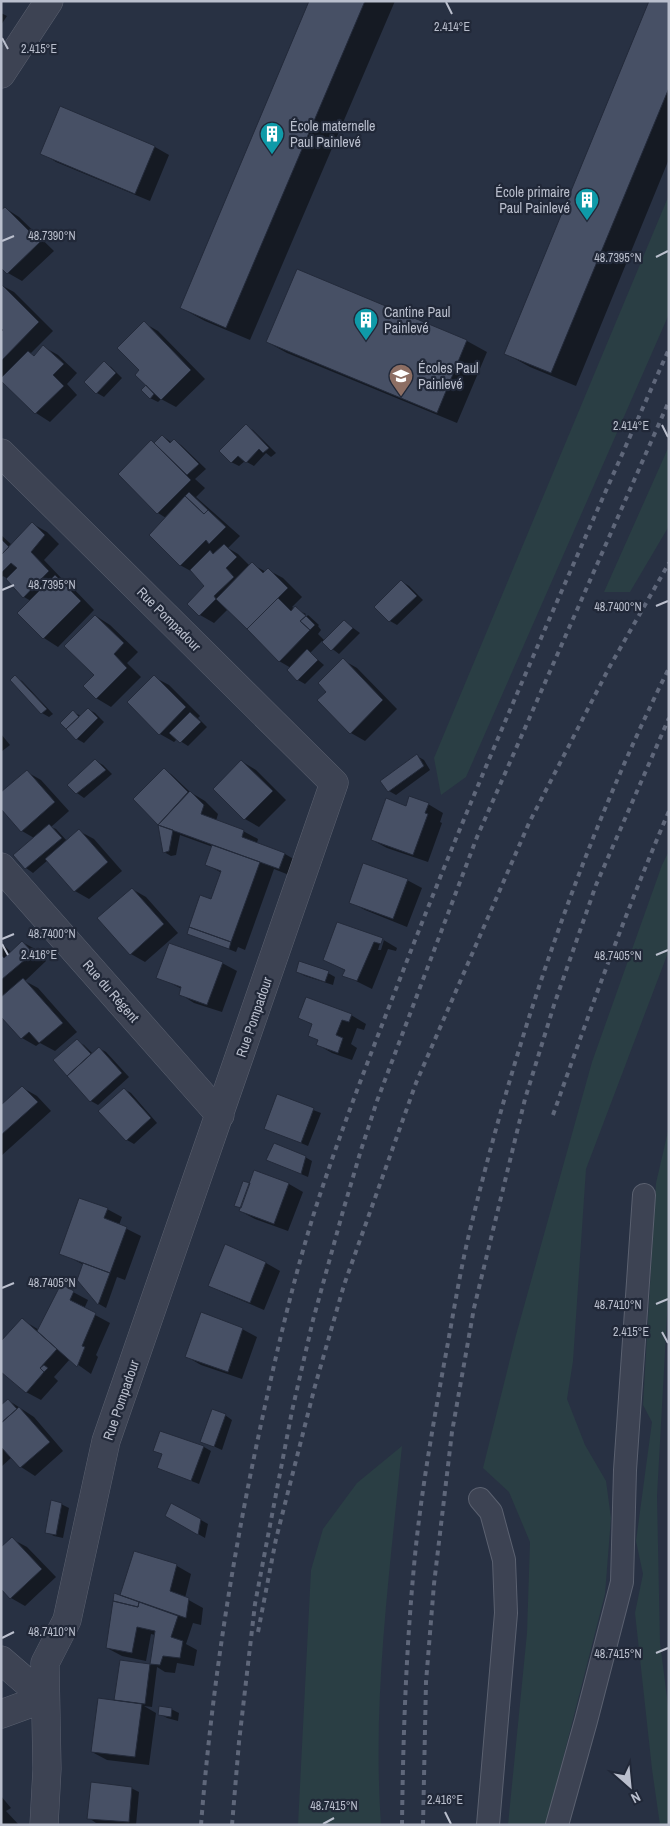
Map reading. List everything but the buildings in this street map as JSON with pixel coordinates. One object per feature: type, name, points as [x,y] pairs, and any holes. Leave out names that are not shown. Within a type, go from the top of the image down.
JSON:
[{"type":"street","points":[[1,74],[49,1]]},
{"type":"street","name":"Rue Pompadour","points":[[1,453],[334,783],[106,1441],[68,1620],[45,1663],[47,1769],[44,1825]]},
{"type":"street","name":"Rue du Régent","points":[[1,868],[220,1115]]},
{"type":"street","points":[[1,1660],[45,1698],[1,1714]]},
{"type":"lane","points":[[557,1825],[622,1582],[625,1470],[644,1195]]},
{"type":"lane","points":[[480,1499],[491,1512],[504,1560],[506,1613],[488,1825]]},
{"type":"shaded area","points":[[669,195],[669,314],[466,777],[441,795],[434,758]]},
{"type":"shaded area","points":[[669,446],[669,526],[630,592],[604,592]]},
{"type":"shaded area","points":[[669,851],[669,950],[586,1169],[573,1361],[567,1399],[585,1445],[606,1481],[611,1518],[605,1594],[546,1825],[508,1825],[527,1633],[530,1542],[509,1492],[483,1468],[516,1335],[592,1062],[662,865]]},
{"type":"shaded area","points":[[669,1127],[669,1280],[657,1496],[660,1643],[669,1713],[669,1825],[660,1825],[635,1613],[643,1574],[636,1541],[652,1422],[643,1405],[656,1183]]},
{"type":"shaded area","points":[[402,1446],[381,1682],[379,1777],[381,1825],[298,1825],[311,1570],[323,1529],[357,1483]]},
{"type":"railway","points":[[201,1825],[211,1721],[242,1517],[281,1337],[315,1210],[361,1081],[440,877],[536,650],[669,349]]},
{"type":"railway","points":[[232,1825],[239,1742],[255,1604],[267,1541],[292,1411],[313,1320],[361,1150],[377,1101],[477,837],[669,401]]},
{"type":"railway","points":[[258,1632],[276,1539],[315,1386],[344,1285],[416,1083],[529,823],[610,666],[669,563]]},
{"type":"railway","points":[[402,1825],[407,1663],[417,1541],[435,1414],[468,1240],[510,1080],[555,939],[608,802],[637,734],[669,668]]},
{"type":"railway","points":[[423,1825],[426,1682],[434,1584],[452,1432],[474,1308],[525,1099],[554,1005],[596,885],[669,718]]},
{"type":"railway","points":[[553,1115],[608,962],[669,811]]},
{"type":"place","name":"École maternelle Paul Painlevé","points":[[272,155]]},
{"type":"place","name":"École primaire Paul Painlevé","points":[[587,221]]},
{"type":"place","name":"Cantine Paul Painlevé","points":[[366,341]]},
{"type":"place","name":"Écoles Paul Painlevé","points":[[401,397]]}]
